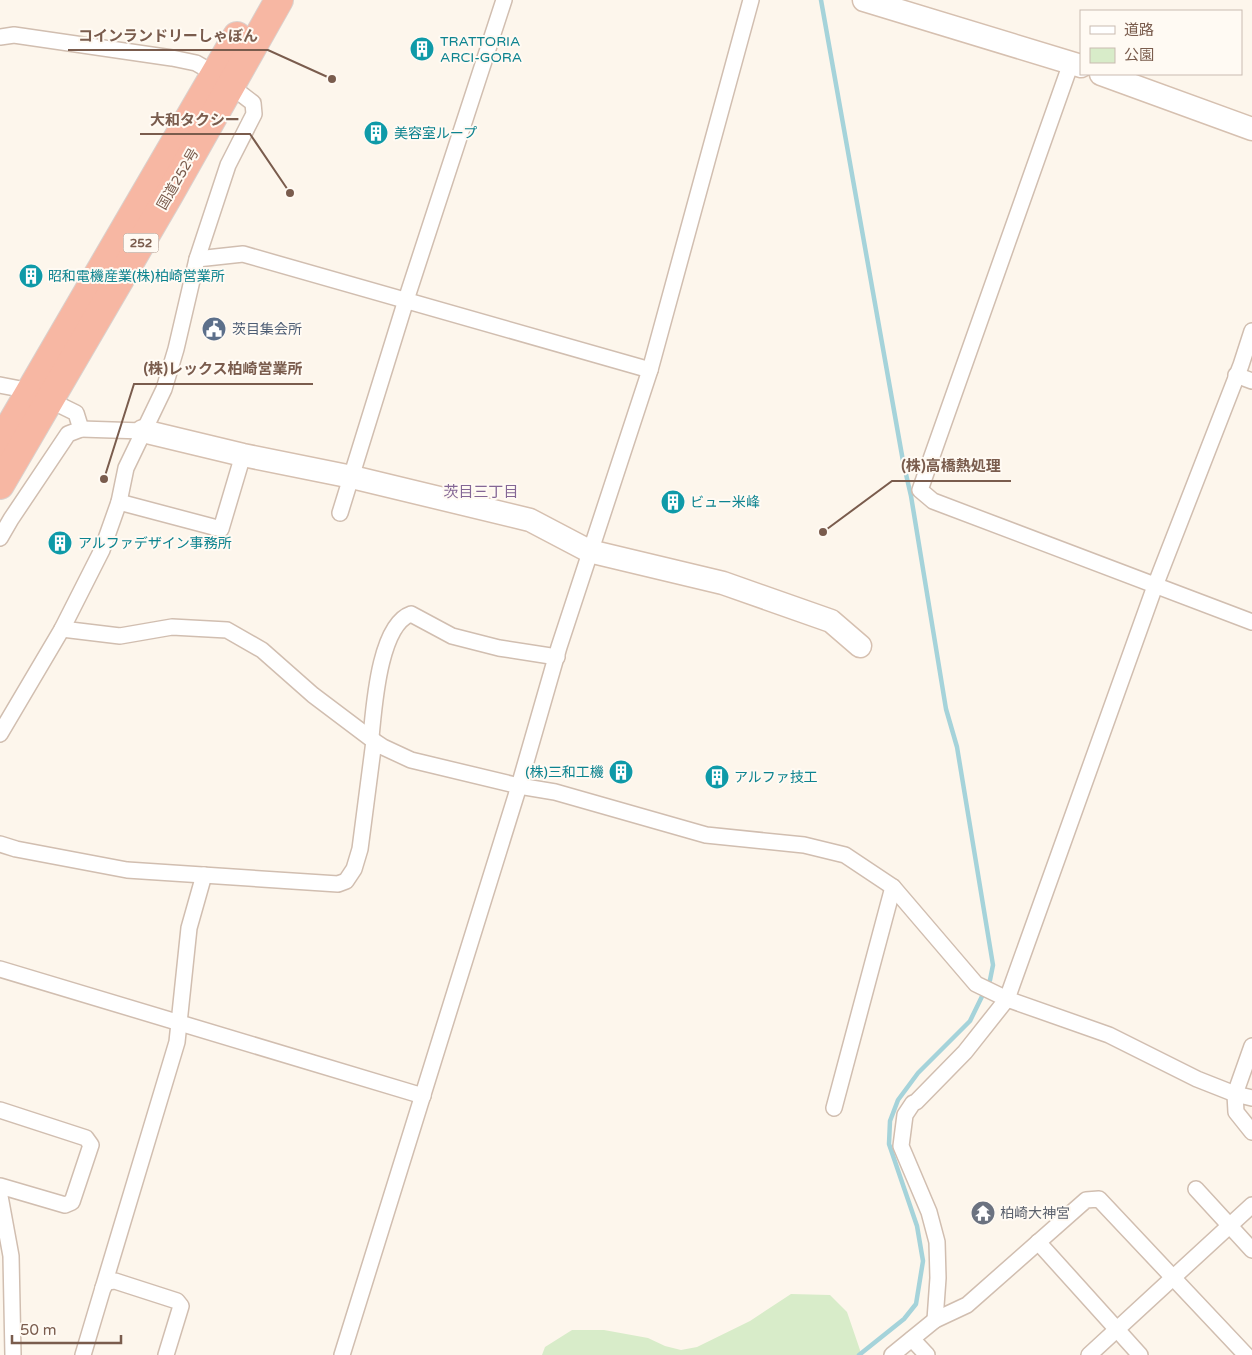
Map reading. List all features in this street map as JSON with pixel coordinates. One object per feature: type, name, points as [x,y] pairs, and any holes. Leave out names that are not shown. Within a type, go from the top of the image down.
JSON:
[{"type":"highway","name":"国道252号","points":[[0,443],[40,396],[170,195],[258,0]]},
{"type":"highway","name":"国道252号","points":[[223,80],[279,0]]},
{"type":"highway","name":"国道252号","points":[[0,485],[40,396]]},
{"type":"street","points":[[340,513],[406,300],[504,0]]},
{"type":"street","points":[[342,1355],[519,786],[556,657],[650,370],[751,0]]},
{"type":"street","points":[[864,0],[1076,65],[920,490],[933,501],[1252,622]]},
{"type":"street","points":[[0,37],[14,35],[196,63],[223,80],[253,103],[254,114],[228,165],[197,258],[176,349],[164,389],[126,468],[119,502],[102,550],[62,629],[0,734]]},
{"type":"street","points":[[1104,75],[1252,129]]},
{"type":"street","points":[[197,258],[243,254],[650,370]]},
{"type":"street","points":[[934,1320],[938,1278],[936,1242],[929,1212],[901,1146],[906,1115],[913,1102],[916,1102],[965,1052],[1008,999],[1155,586],[1252,331]]},
{"type":"street","points":[[1236,375],[1252,381]]},
{"type":"street","points":[[0,385],[40,396],[76,413],[81,429]]},
{"type":"street","points":[[0,538],[68,434],[81,429],[143,431],[243,456],[352,477],[530,520],[590,551],[723,583],[831,621],[860,646]]},
{"type":"street","points":[[119,502],[221,529],[243,456]]},
{"type":"street","points":[[0,844],[16,849],[126,870],[338,884],[346,881],[354,869],[360,849],[378,674],[388,640],[404,617],[411,614],[452,636],[499,648],[556,657]]},
{"type":"street","points":[[62,629],[120,636],[172,627],[226,630],[262,650],[313,695],[383,747],[411,760],[519,786],[556,792],[706,835],[804,845],[845,855],[893,887],[976,984],[1008,999],[1109,1035],[1197,1080],[1252,1098]]},
{"type":"street","points":[[82,1355],[177,1042],[189,928],[204,875]]},
{"type":"street","points":[[834,1108],[893,887]]},
{"type":"street","points":[[0,969],[423,1096]]},
{"type":"street","points":[[1252,1046],[1235,1094],[1236,1112],[1252,1132]]},
{"type":"street","points":[[0,1110],[86,1138],[91,1145],[72,1202],[65,1205],[0,1186]]},
{"type":"street","points":[[1196,1189],[1252,1250]]},
{"type":"street","points":[[0,1196],[11,1256],[14,1355]]},
{"type":"street","points":[[892,1355],[934,1320],[966,1305],[1086,1200],[1099,1199],[1246,1355]]},
{"type":"street","points":[[1089,1355],[1252,1205]]},
{"type":"street","points":[[1038,1242],[1140,1355]]},
{"type":"street","points":[[103,1288],[108,1282],[115,1281],[177,1301],[181,1306],[166,1355]]},
{"type":"street","points":[[912,1339],[927,1355]]},
{"type":"green space","points":[[791,1294],[830,1295],[847,1312],[860,1355],[542,1355],[545,1347],[572,1330],[604,1330],[648,1338],[665,1346],[681,1350],[697,1347],[750,1321]]},
{"type":"waterway","points":[[821,0],[903,461],[911,496],[946,709],[957,747],[993,965],[990,980],[970,1021],[918,1073],[898,1100],[890,1121],[889,1144],[917,1226],[923,1261],[916,1304],[904,1319],[859,1355]]},
{"type":"place","name":"TRATTORIA ARCI-GORA","points":[[422,49]]},
{"type":"place","name":"コインランドリーしゃぼん","points":[[332,79]]},
{"type":"place","name":"美容室ループ","points":[[376,133]]},
{"type":"place","name":"大和タクシー","points":[[290,193]]},
{"type":"place","name":"昭和電機産業(株)柏崎営業所","points":[[31,276]]},
{"type":"place","name":"茨目集会所","points":[[214,329]]},
{"type":"place","name":"(株)レックス柏崎営業所","points":[[104,479]]},
{"type":"place","name":"ビュー米峰","points":[[673,502]]},
{"type":"place","name":"(株)高橋熱処理","points":[[823,532]]},
{"type":"place","name":"アルファデザイン事務所","points":[[60,543]]},
{"type":"place","name":"(株)三和工機","points":[[621,772]]},
{"type":"place","name":"アルファ技工","points":[[717,777]]},
{"type":"place","name":"柏崎大神宮","points":[[983,1213]]},
{"type":"district","name":"茨目三丁目","points":[[481,492]]}]
